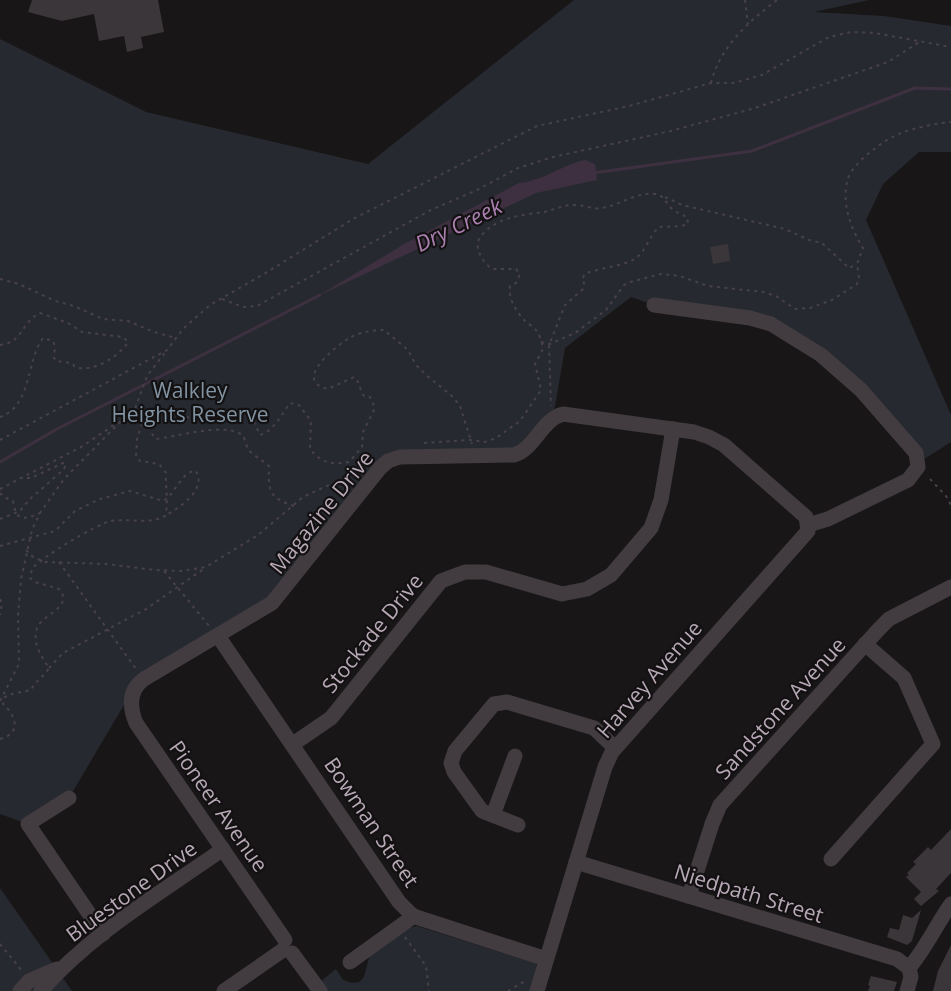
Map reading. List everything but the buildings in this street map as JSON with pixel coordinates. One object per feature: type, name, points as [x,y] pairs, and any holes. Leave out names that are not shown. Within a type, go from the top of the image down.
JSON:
[{"type":"street","points":[[654,305],[750,318],[771,324],[821,355],[861,390],[916,453],[918,466],[908,480],[828,519],[808,525]]},
{"type":"street","name":"Magazine Drive","points":[[132,692],[144,679],[272,603],[380,468],[392,459],[514,455],[524,451],[553,418],[563,414],[700,434],[724,445],[806,517],[808,525]]},
{"type":"street","name":"Stockade Drive","points":[[293,744],[331,718],[441,581],[465,572],[486,572],[562,594],[588,589],[611,575],[651,528],[660,500],[673,429]]},
{"type":"street","name":"Harvey Avenue","points":[[539,984],[605,767],[615,748],[805,536],[808,525]]},
{"type":"street","name":"Sandstone Avenue","points":[[688,896],[720,806],[889,619],[951,587]]},
{"type":"street","name":"Bowman Street","points":[[218,636],[399,902],[414,916],[546,959]]},
{"type":"street","points":[[831,859],[933,744],[904,678],[865,644]]},
{"type":"street","name":"Pioneer Avenue","points":[[132,692],[132,713],[135,723],[224,849],[286,948],[320,991]]},
{"type":"street","points":[[518,825],[482,811],[454,772],[451,763],[455,751],[494,704],[507,702],[594,728],[615,748]]},
{"type":"street","points":[[493,815],[515,756]]},
{"type":"street","points":[[69,798],[28,824],[103,934]]},
{"type":"street","name":"Bluestone Drive","points":[[41,991],[63,967],[103,934],[224,849]]},
{"type":"street","name":"Niedpath Street","points":[[576,862],[897,959],[909,968]]},
{"type":"street","points":[[907,991],[911,977],[909,968],[923,952],[951,904]]},
{"type":"street","points":[[350,962],[414,916]]},
{"type":"street","points":[[224,991],[286,948]]},
{"type":"street","name":"Bluestone Drive","points":[[24,986],[63,967]]},
{"type":"path","points":[[745,0],[748,24]]},
{"type":"path","points":[[711,83],[722,54],[748,24],[777,0]]},
{"type":"path","points":[[0,701],[19,664],[18,616],[21,579],[26,550],[40,513],[70,472],[135,409],[147,376],[176,338],[199,314],[220,299],[353,219],[537,126],[629,106],[711,83],[734,83],[762,75],[829,37],[851,32],[875,33],[951,46]]},
{"type":"path","points":[[220,299],[243,307],[256,306],[429,211],[477,190],[518,168],[553,157],[755,108],[888,62],[921,41]]},
{"type":"path","points":[[541,342],[550,344],[575,333],[606,310],[624,285],[641,278],[661,274],[680,276],[708,286],[763,292],[776,296],[795,309],[810,308],[832,300],[857,284],[859,278],[857,264],[862,248],[849,221],[847,201],[847,181],[855,167],[867,155],[901,133],[951,122]]},
{"type":"path","points":[[509,430],[520,421],[542,390],[536,364],[543,349],[536,330],[526,322],[511,300],[510,286],[516,284],[520,274],[516,269],[492,270],[483,262],[479,254],[477,243],[488,227],[504,220],[572,205],[601,209],[643,194],[658,194],[682,205],[785,229],[822,243],[849,268],[857,264]]},
{"type":"path","points":[[547,412],[551,406],[550,344],[564,305],[583,289],[582,279],[585,274],[636,258],[659,227],[688,224],[687,217],[672,209],[663,196]]},
{"type":"path","points":[[0,279],[20,284],[90,315],[113,321],[128,321],[176,338]]},
{"type":"path","points":[[0,345],[10,344],[20,337],[22,329],[31,317],[40,313],[68,323],[82,332],[123,337],[128,342],[119,352],[102,363],[88,369],[81,369],[75,368],[72,363],[56,361],[53,341],[43,338],[21,397],[13,410],[0,417]]},
{"type":"path","points":[[131,412],[157,412],[198,419],[231,416],[239,411],[245,411],[250,414],[260,435],[267,433],[279,421],[290,403],[299,405],[311,421],[310,449],[314,454],[329,464],[350,462],[362,447],[363,432],[375,408],[373,402],[370,397],[365,397],[361,393],[358,381],[354,377],[328,389],[318,386],[314,381],[314,374],[321,362],[351,337],[372,330],[384,330],[408,350],[416,365],[452,396],[460,406],[471,444],[478,448]]},
{"type":"path","points":[[0,440],[167,350]]},
{"type":"path","points":[[0,739],[11,735],[14,730],[14,719],[10,710],[3,704],[5,697],[31,690],[38,678],[45,675],[63,652],[146,609],[206,567],[258,535],[294,506],[274,496],[269,489],[269,466],[253,454],[243,437],[238,434],[230,430],[209,431],[156,439],[144,418],[131,412]]},
{"type":"path","points":[[40,513],[26,519],[20,518],[16,514],[13,501],[4,497],[0,491],[81,447],[124,418]]},
{"type":"path","points":[[144,418],[137,439],[136,456],[140,461],[159,464],[166,472],[165,516]]},
{"type":"path","points":[[0,519],[16,514],[64,470],[66,464],[31,478],[21,478]]},
{"type":"path","points":[[0,546],[55,531],[75,511],[100,499],[130,491],[158,500],[167,499],[186,475],[191,471],[196,471],[198,480],[193,493],[183,505],[165,516],[158,520],[112,520],[100,524],[71,539],[32,569],[30,578],[35,582],[59,589],[63,598],[62,604],[42,619],[37,627],[35,639],[37,649],[49,668]]},
{"type":"path","points":[[930,479],[951,505]]},
{"type":"path","points":[[26,550],[33,557],[59,562],[181,571],[206,567]]},
{"type":"path","points":[[59,562],[144,679]]},
{"type":"path","points":[[163,570],[218,636]]},
{"type":"path","points":[[0,599],[2,603],[0,615]]},
{"type":"path","points":[[398,928],[426,966],[429,991]]},
{"type":"path","points":[[0,944],[24,986]]},
{"type":"path","points":[[508,991],[523,980],[539,984]]},
{"type":"green space","name":"Walkley Heights Reserve","points":[[574,0],[869,0],[814,12],[884,16],[951,26],[951,152],[919,152],[883,184],[866,220],[951,415],[951,442],[918,463],[831,364],[750,318],[654,305],[631,297],[565,348],[553,418],[519,454],[392,459],[272,603],[134,688],[69,798],[28,824],[0,814],[0,39],[146,112],[368,164]]},
{"type":"green space","points":[[0,888],[72,991],[0,991]]},
{"type":"green space","points":[[417,926],[535,963],[538,967],[534,991],[327,991],[320,982],[336,969],[343,980],[352,983],[362,980],[371,954],[405,929]]},
{"type":"water","points":[[585,160],[595,164],[597,180],[536,193],[318,296],[406,243],[519,183],[528,182]]},
{"type":"waterway","name":"Dry Creek","points":[[593,173],[752,151],[915,88],[951,89]]},
{"type":"waterway","name":"Dry Creek","points":[[0,462],[57,429],[320,295]]}]
